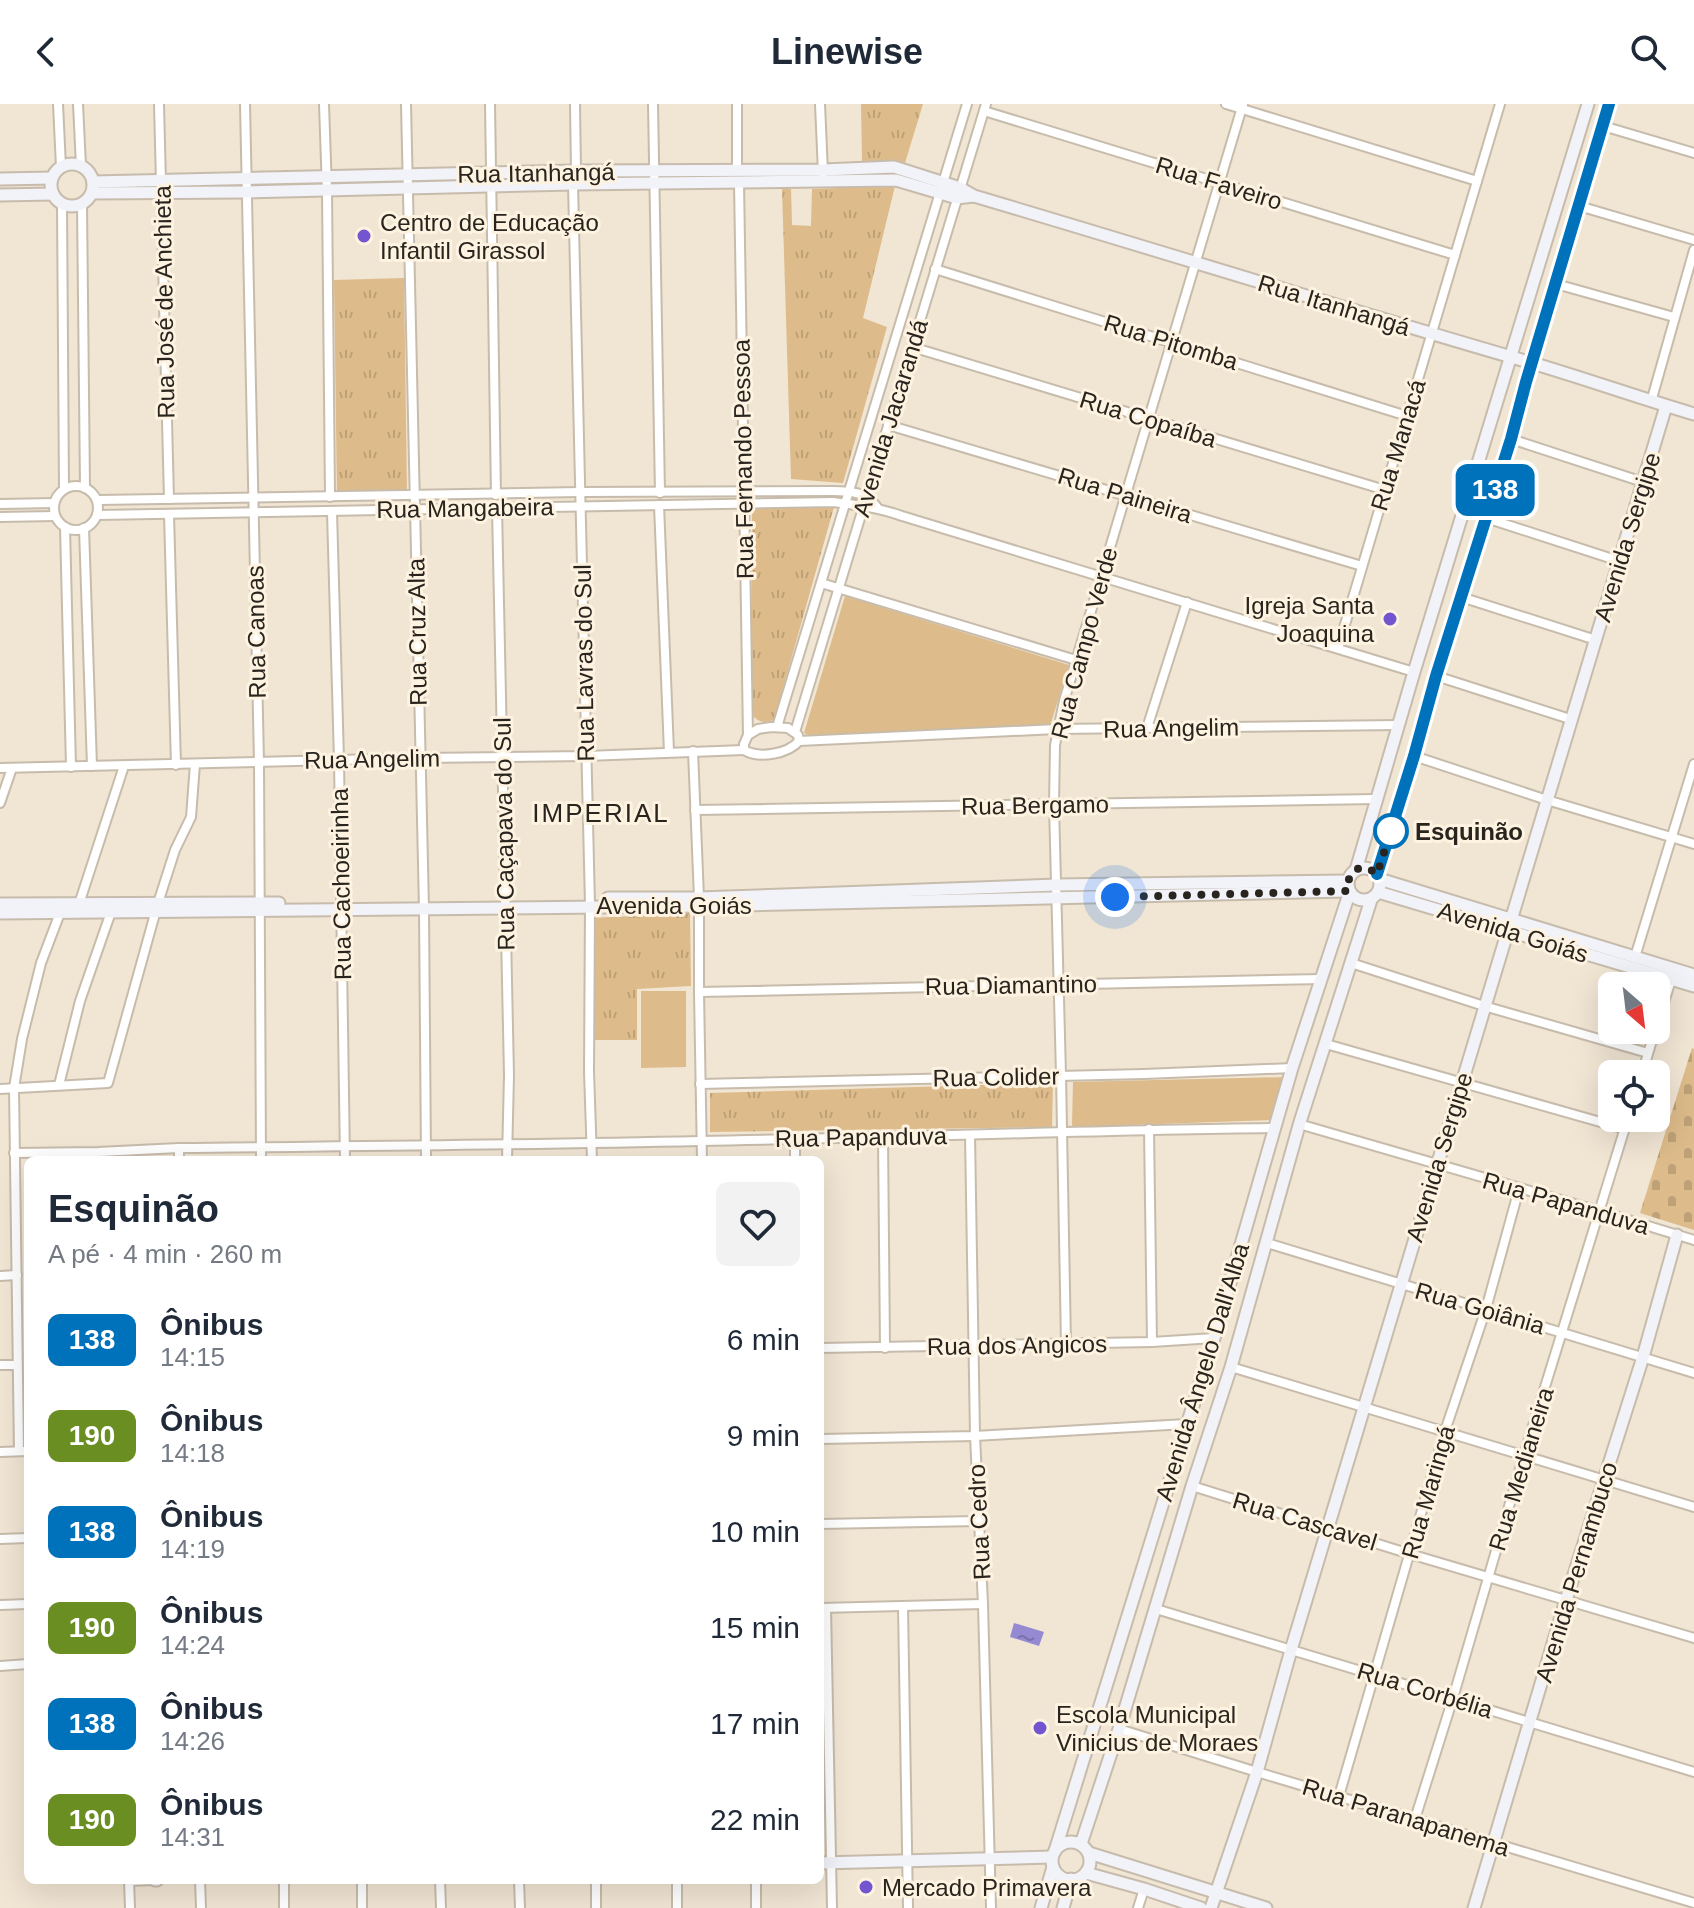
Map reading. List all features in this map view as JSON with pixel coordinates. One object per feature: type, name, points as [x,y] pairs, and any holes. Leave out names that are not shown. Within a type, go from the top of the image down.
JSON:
[{"type":"street","points":[[58,104],[61,167]]},
{"type":"street","points":[[78,104],[81,166]]},
{"type":"street","name":"Rua José de Anchieta","points":[[159,104],[169,499]]},
{"type":"street","name":"Rua Canoas","points":[[245,104],[259,762],[261,1156]]},
{"type":"street","points":[[324,104],[330,497]]},
{"type":"street","name":"Rua Cruz Alta","points":[[406,104],[424,906],[426,1156]]},
{"type":"street","points":[[490,104],[496,495]]},
{"type":"street","points":[[575,104],[576,171]]},
{"type":"street","points":[[653,104],[660,493]]},
{"type":"street","name":"Rua Fernando Pessoa","points":[[737,104],[748,735],[744,750]]},
{"type":"street","points":[[820,104],[823,176]]},
{"type":"street","points":[[777,727],[967,104]]},
{"type":"street","points":[[1226,104],[1242,106],[1477,181]]},
{"type":"street","name":"Rua Manacá","points":[[1338,648],[1500,104]]},
{"type":"street","points":[[1356,870],[1588,104]]},
{"type":"street","points":[[1378,876],[1369,868],[1356,870],[1351,874],[1348,889],[1359,900],[1374,896],[1380,885],[1378,876],[1436,676],[1511,439],[1609,104]]},
{"type":"street","name":"Rua Campo Verde","points":[[1066,1344],[1054,805],[1057,729],[1242,106]]},
{"type":"street","name":"Rua Faveiro","points":[[985,107],[1455,255]]},
{"type":"street","name":"Avenida Jacarandá","points":[[797,736],[862,507],[985,107]]},
{"type":"street","points":[[1603,126],[1694,153]]},
{"type":"street","points":[[82,204],[62,204],[53,194],[52,178],[61,167],[71,164],[81,166],[90,173],[92,188],[82,204],[85,488]]},
{"type":"street","name":"Rua Itanhangá","points":[[92,188],[160,187],[247,192],[491,187],[655,178],[823,176],[894,167],[941,188],[1196,262],[1694,414]]},
{"type":"street","name":"Rua Itanhangá","points":[[160,187],[247,179],[576,171],[655,178]]},
{"type":"street","points":[[0,179],[52,178]]},
{"type":"street","name":"Rua Lavras do Sul","points":[[573,184],[590,902],[592,1156]]},
{"type":"street","points":[[0,195],[53,194]]},
{"type":"street","points":[[62,204],[64,489]]},
{"type":"street","points":[[1579,206],[1694,240]]},
{"type":"street","points":[[1651,402],[1694,250]]},
{"type":"street","name":"Rua Pitomba","points":[[935,269],[1407,416]]},
{"type":"street","points":[[1556,284],[1674,317]]},
{"type":"street","name":"Rua Copaíba","points":[[912,347],[1385,490]]},
{"type":"street","name":"Avenida Sergipe","points":[[1211,1908],[1257,1772],[1364,1405],[1666,406]]},
{"type":"street","name":"Rua Paineira","points":[[888,425],[1362,566]]},
{"type":"street","points":[[1511,439],[1643,482]]},
{"type":"street","points":[[71,486],[85,488],[98,500],[97,515],[84,528],[71,530],[55,516],[54,503],[64,489],[71,486]]},
{"type":"street","name":"Rua Mangabeira","points":[[98,500],[580,492],[849,491],[866,495]]},
{"type":"street","points":[[866,495],[877,507],[1414,672],[1422,670],[1570,719]]},
{"type":"street","name":"Rua Mangabeira","points":[[97,515],[833,502],[872,509],[877,507]]},
{"type":"street","points":[[0,504],[54,503]]},
{"type":"street","points":[[659,505],[669,752]]},
{"type":"street","name":"Rua Caçapava do Sul","points":[[497,508],[509,1075],[507,1156]]},
{"type":"street","name":"Rua Cachoeirinha","points":[[332,512],[345,1156]]},
{"type":"street","points":[[169,515],[176,765]]},
{"type":"street","points":[[0,517],[55,516]]},
{"type":"street","points":[[1486,518],[1619,561]]},
{"type":"street","points":[[65,527],[71,767]]},
{"type":"street","points":[[84,528],[92,766]]},
{"type":"street","points":[[821,583],[1076,660]]},
{"type":"street","points":[[1461,597],[1596,640]]},
{"type":"street","points":[[1147,728],[1187,602]]},
{"type":"street","name":"Rua Angelim","points":[[0,768],[744,750],[752,754],[791,749],[797,736],[1399,725]]},
{"type":"street","points":[[748,735],[764,728],[777,727],[788,728],[797,736]]},
{"type":"street","points":[[693,751],[699,902],[702,1156]]},
{"type":"street","points":[[1414,756],[1694,844]]},
{"type":"street","points":[[0,1089],[108,1083],[175,850],[191,817],[195,764]]},
{"type":"street","points":[[1635,957],[1694,764]]},
{"type":"street","points":[[79,904],[124,766]]},
{"type":"street","points":[[0,803],[12,768]]},
{"type":"street","name":"Rua Bergamo","points":[[695,810],[1376,799]]},
{"type":"street","name":"Avenida Goiás","points":[[1378,876],[1509,925],[1694,986]]},
{"type":"street","name":"Avenida Goiás","points":[[0,904],[157,908],[341,907],[1348,889]]},
{"type":"street","name":"Avenida Ângelo Dall'Alba","points":[[1041,1908],[1053,1858],[1214,1338],[1292,1068],[1348,889]]},
{"type":"street","name":"Avenida Goiás","points":[[1374,896],[1509,925],[1694,975]]},
{"type":"street","name":"Avenida Ângelo Dall'Alba","points":[[1085,1849],[1182,1518],[1231,1367],[1299,1124],[1374,896]]},
{"type":"street","name":"Avenida Goiás","points":[[0,913],[111,912],[157,908]]},
{"type":"street","points":[[59,1085],[80,1001],[111,912]]},
{"type":"street","points":[[0,1452],[23,1451],[17,1365],[14,1088],[22,1039],[41,963],[60,913]]},
{"type":"street","points":[[1351,963],[1484,1006],[1648,1053]]},
{"type":"street","name":"Rua Diamantino","points":[[699,992],[1322,979]]},
{"type":"street","points":[[1326,1044],[1598,1121]]},
{"type":"street","points":[[1646,1060],[1651,1044]]},
{"type":"street","points":[[1292,1068],[1306,1071],[1311,1086]]},
{"type":"street","name":"Rua Colider","points":[[700,1084],[1292,1068]]},
{"type":"street","name":"Rua Papanduva","points":[[1299,1124],[1694,1240]]},
{"type":"street","name":"Rua Papanduva","points":[[14,1153],[98,1156],[179,1148],[507,1145],[1275,1128]]},
{"type":"street","points":[[1149,1129],[1152,1342]]},
{"type":"street","name":"Rua Medianeira","points":[[1415,1819],[1624,1132]]},
{"type":"street","name":"Rua Cedro","points":[[970,1135],[975,1436],[991,1908]]},
{"type":"street","points":[[883,1137],[885,1348]]},
{"type":"street","points":[[795,1138],[795,1156]]},
{"type":"street","points":[[179,1148],[179,1156]]},
{"type":"street","name":"Rua Maringá","points":[[1339,1796],[1445,1431],[1486,1309],[1519,1189]]},
{"type":"street","name":"Avenida Pernambuco","points":[[1474,1908],[1643,1357],[1677,1235]]},
{"type":"street","name":"Rua Goiânia","points":[[1267,1243],[1694,1373]]},
{"type":"street","points":[[0,1276],[17,1275]]},
{"type":"street","name":"Rua dos Angicos","points":[[824,1348],[1152,1342],[1214,1338]]},
{"type":"street","points":[[0,1365],[17,1365]]},
{"type":"street","points":[[1231,1367],[1694,1507]]},
{"type":"street","points":[[824,1439],[975,1436],[1194,1422],[1209,1433]]},
{"type":"street","name":"Rua Cascavel","points":[[1192,1486],[1694,1638]]},
{"type":"street","points":[[1160,1509],[1171,1520],[1182,1518]]},
{"type":"street","points":[[824,1524],[978,1521]]},
{"type":"street","points":[[0,1539],[24,1538]]},
{"type":"street","points":[[0,1605],[24,1604]]},
{"type":"street","points":[[824,1608],[983,1604]]},
{"type":"street","points":[[903,1606],[908,1908]]},
{"type":"street","name":"Rua Corbélia","points":[[1156,1609],[1694,1772]]},
{"type":"street","points":[[0,1666],[24,1664]]},
{"type":"street","name":"Rua Paranapanema","points":[[1119,1729],[1694,1903]]},
{"type":"street","points":[[824,1736],[825,1863],[832,1908]]},
{"type":"street","points":[[1085,1849],[1090,1867],[1086,1873],[1079,1879],[1059,1876],[1053,1858],[1058,1846],[1068,1842],[1266,1908]]},
{"type":"street","points":[[825,1863],[1053,1858]]},
{"type":"street","points":[[1086,1873],[1201,1908]]},
{"type":"street","points":[[1063,1908],[1071,1879]]},
{"type":"street","points":[[129,1884],[130,1908]]},
{"type":"street","points":[[200,1884],[201,1908]]},
{"type":"street","points":[[284,1884],[284,1908]]},
{"type":"street","points":[[362,1884],[362,1908]]},
{"type":"street","points":[[440,1884],[441,1908]]},
{"type":"street","points":[[519,1884],[520,1908]]},
{"type":"street","points":[[596,1884],[596,1908]]},
{"type":"street","points":[[677,1884],[677,1908]]},
{"type":"street","points":[[756,1884],[756,1908]]},
{"type":"street","points":[[1138,1908],[1144,1889]]},
{"type":"green space","points":[[861,104],[923,104],[905,163],[862,161]]},
{"type":"green space","points":[[895,186],[863,318],[887,327],[843,483],[791,479],[782,189],[791,189],[792,225],[811,226],[812,189]]},
{"type":"green space","points":[[404,278],[407,494],[337,495],[334,280]]},
{"type":"green space","points":[[752,506],[834,507],[774,720],[767,722],[751,714]]},
{"type":"green space","points":[[845,596],[1069,665],[1050,726],[804,733]]},
{"type":"green space","points":[[690,913],[691,986],[637,989],[637,1040],[592,1040],[591,918]]},
{"type":"green space","points":[[641,991],[686,991],[686,1067],[641,1068]]},
{"type":"green space","points":[[1692,1048],[1694,1230],[1640,1213],[1666,1132],[1670,1132],[1670,1118]]},
{"type":"green space","points":[[1287,1077],[1274,1120],[1072,1127],[1073,1082]]},
{"type":"green space","points":[[1053,1083],[1052,1127],[710,1132],[710,1093]]},
{"type":"water","points":[[1014,1623],[1044,1632],[1039,1646],[1010,1637]]},
{"type":"bus line","name":"138","points":[[1377,874],[1511,439],[1609,104]]},
{"type":"place","name":"Centro de Educação Infantil Girassol","points":[[364,236]]},
{"type":"place","name":"Igreja Santa Joaquina","points":[[1390,619]]},
{"type":"place","name":"Esquinão","points":[[1391,831]]},
{"type":"place","name":"Escola Municipal Vinicius de Moraes","points":[[1040,1728]]},
{"type":"place","name":"Mercado Primavera","points":[[866,1887]]},
{"type":"district","name":"IMPERIAL","points":[[601,813]]},
{"type":"route","points":[[1115,897],[1348,891],[1347,881],[1356,870],[1369,868],[1377,874],[1391,831]]}]
